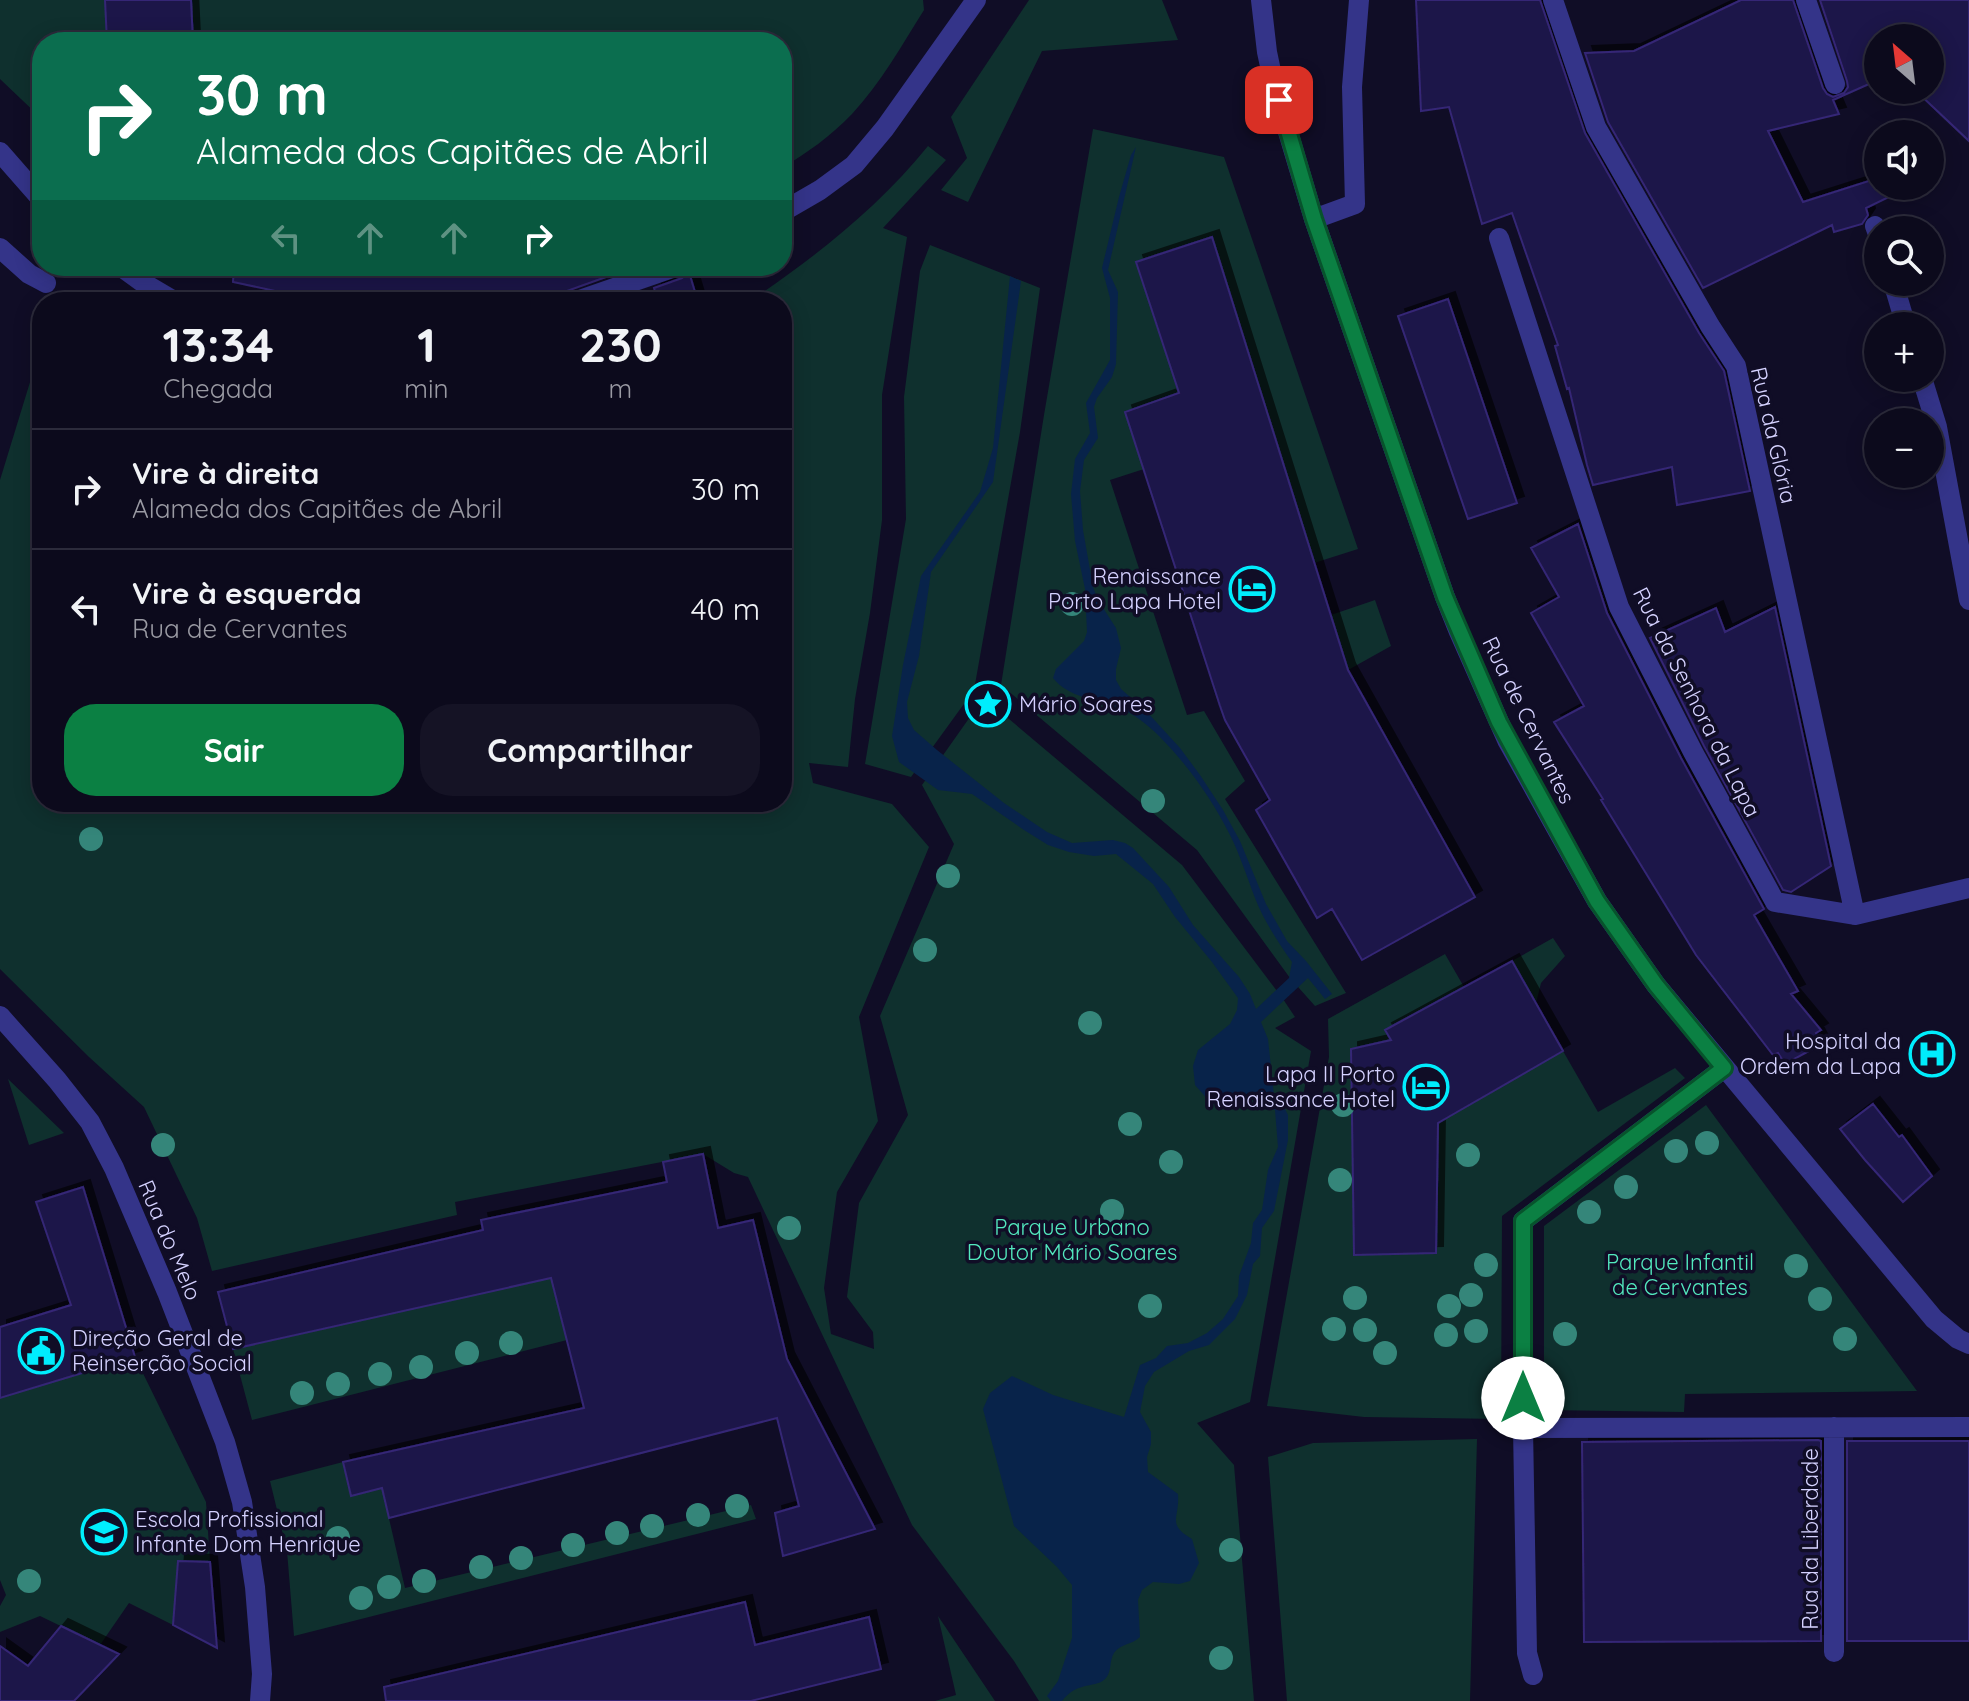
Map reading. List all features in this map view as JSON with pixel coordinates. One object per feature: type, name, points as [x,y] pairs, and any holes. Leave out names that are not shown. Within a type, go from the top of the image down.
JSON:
[{"type":"street","points":[[792,206],[854,165],[894,116],[976,0]]},
{"type":"street","name":"Rua de Cervantes","points":[[1261,0],[1274,85],[1314,219],[1445,597],[1507,740],[1597,901],[1656,985],[1934,1319],[1969,1344]]},
{"type":"street","points":[[1314,219],[1355,204],[1352,87],[1359,0]]},
{"type":"street","name":"Rua da Glória","points":[[1553,0],[1596,127],[1736,366],[1855,915]]},
{"type":"street","points":[[1806,0],[1835,84]]},
{"type":"street","points":[[0,152],[32,189]]},
{"type":"street","name":"Rua da Senhora da Lapa","points":[[1499,238],[1619,607],[1775,902],[1855,915],[1969,888]]},
{"type":"street","points":[[0,248],[32,276]]},
{"type":"street","points":[[33,276],[46,283]]},
{"type":"street","points":[[134,276],[159,292]]},
{"type":"street","points":[[603,292],[649,276]]},
{"type":"street","points":[[1926,392],[1937,427],[1969,600]]},
{"type":"street","name":"Rua do Melo","points":[[0,1016],[90,1122],[114,1168],[167,1292],[225,1442],[242,1502],[255,1587],[262,1674],[260,1701]]},
{"type":"street","points":[[1533,1675],[1527,1653],[1523,1221],[1724,1068]]},
{"type":"street","name":"Rua da Liberdade","points":[[1834,1427],[1834,1652]]},
{"type":"street","points":[[1523,1428],[1969,1427]]},
{"type":"green space","points":[[0,0],[923,0],[924,10],[881,77],[852,114],[836,130],[792,161],[792,32],[32,32],[32,109],[0,79]]},
{"type":"green space","points":[[1029,0],[1162,0],[1178,40],[1042,51],[968,202],[941,190],[967,158],[951,117]]},
{"type":"green space","points":[[1093,129],[1224,157],[1358,549],[1314,563],[1136,263],[1179,393],[1125,412],[1144,469],[1110,480],[1187,715],[1204,711],[1245,781],[1225,799],[1346,993],[1315,1006],[1290,978],[1197,850],[1001,685]]},
{"type":"green space","name":"Parque Urbano Doutor Mário Soares","points":[[928,146],[946,160],[883,228],[907,237],[882,395],[882,520],[848,767],[809,763],[813,783],[892,804],[929,847],[859,1017],[878,1121],[837,1192],[824,1288],[831,1334],[874,1349],[873,1332],[847,1297],[859,1203],[908,1115],[880,1016],[954,844],[922,785],[977,707],[996,708],[1182,865],[1295,1017],[1275,1028],[1311,1051],[1250,1402],[1197,1423],[1234,1465],[1254,1701],[1039,1701],[1014,1661],[912,1525],[748,1177],[734,1173],[703,1154],[455,1202],[457,1215],[212,1271],[197,1218],[144,1107],[0,969],[0,480],[32,376],[32,812],[792,812],[792,292],[763,292],[786,276],[792,276],[792,272],[844,231]]},
{"type":"green space","points":[[930,245],[1040,288],[1020,432],[974,690],[911,777],[865,764],[906,519],[904,397],[920,271]]},
{"type":"green space","points":[[1375,600],[1391,646],[1348,670],[1331,615]]},
{"type":"green space","points":[[1553,938],[1565,956],[1541,983],[1536,1003],[1512,961]]},
{"type":"green space","points":[[1445,954],[1464,987],[1386,1030],[1391,1040],[1351,1049],[1354,1255],[1436,1253],[1438,1123],[1563,1051],[1598,1112],[1675,1068],[1685,1078],[1502,1216],[1501,1419],[1364,1417],[1267,1406],[1329,1057],[1328,1019]]},
{"type":"green space","points":[[8,1079],[64,1133],[29,1145]]},
{"type":"green space","name":"Parque Infantil de Cervantes","points":[[1706,1105],[1917,1391],[1685,1394],[1684,1412],[1544,1410],[1544,1226]]},
{"type":"green space","points":[[551,1278],[567,1340],[252,1420],[233,1349]]},
{"type":"green space","name":"Escola Profissional Infante Dom Henrique","points":[[135,1357],[206,1502],[210,1561],[178,1562],[173,1625],[129,1603],[100,1645],[40,1616],[0,1632],[0,1606],[6,1595],[0,1580],[0,1398]]},
{"type":"green space","points":[[1477,1439],[1470,1701],[1287,1701],[1268,1457],[1313,1443]]},
{"type":"green space","points":[[343,1462],[351,1496],[382,1488],[405,1588],[751,1505],[756,1519],[294,1636],[287,1551],[270,1481]]},
{"type":"green space","points":[[938,1616],[995,1701],[935,1701],[956,1695]]},
{"type":"water","points":[[1136,147],[1108,270],[1118,292],[1116,364],[1094,407],[1098,438],[1084,460],[1080,491],[1093,587],[1116,628],[1121,648],[1116,680],[1121,689],[1147,712],[1200,775],[1240,841],[1266,904],[1287,941],[1332,994],[1325,999],[1308,978],[1261,1022],[1268,1039],[1274,1096],[1288,1115],[1288,1140],[1274,1211],[1262,1228],[1260,1256],[1253,1264],[1247,1295],[1235,1319],[1209,1345],[1189,1351],[1154,1372],[1145,1386],[1140,1412],[1151,1432],[1148,1472],[1178,1494],[1177,1524],[1192,1539],[1199,1563],[1190,1581],[1179,1584],[1153,1582],[1142,1590],[1138,1600],[1140,1637],[1114,1653],[1106,1678],[1074,1690],[1062,1701],[1051,1701],[1047,1696],[1058,1681],[1072,1638],[1072,1585],[1014,1526],[983,1409],[990,1393],[1012,1376],[1053,1395],[1124,1417],[1140,1365],[1156,1358],[1167,1346],[1188,1343],[1207,1333],[1223,1319],[1238,1296],[1239,1276],[1251,1243],[1253,1223],[1262,1210],[1268,1170],[1278,1147],[1275,1110],[1246,1096],[1210,1102],[1195,1085],[1193,1066],[1198,1050],[1230,1024],[1237,1010],[1238,998],[1153,884],[1116,854],[1094,856],[1048,845],[972,794],[938,790],[899,762],[892,736],[921,576],[980,492],[993,448],[1010,276],[1021,281],[993,482],[931,572],[919,656],[907,702],[908,718],[914,730],[937,750],[1004,803],[1047,832],[1072,843],[1113,840],[1133,848],[1169,887],[1193,925],[1239,977],[1256,1009],[1289,978],[1292,962],[1263,915],[1223,822],[1189,770],[1159,736],[1135,716],[1075,694],[1053,678],[1056,669],[1084,641],[1087,632],[1085,589],[1075,541],[1071,494],[1075,459],[1090,433],[1086,403],[1110,360],[1110,298],[1102,268],[1119,197]]},
{"type":"building","points":[[105,0],[191,0],[193,32],[107,32]]},
{"type":"building","points":[[1416,0],[1540,0],[1585,133],[1699,333],[1724,371],[1750,491],[1677,505],[1672,467],[1593,485],[1569,388],[1555,346],[1558,345],[1512,213],[1482,224],[1449,107],[1421,111]]},
{"type":"building","points":[[1741,0],[1793,0],[1823,88],[1833,97],[1844,93],[1848,87],[1820,0],[1969,0],[1969,141],[1930,104],[1944,104],[1944,24],[1864,24],[1864,86],[1833,100],[1839,114],[1768,131],[1803,202],[1864,182],[1864,200],[1883,200],[1866,208],[1868,215],[1864,216],[1862,224],[1834,232],[1832,225],[1703,288],[1608,122],[1585,53],[1634,51]]},
{"type":"building","name":"Renaissance Porto Lapa Hotel","points":[[1212,237],[1348,670],[1475,897],[1362,960],[1332,909],[1317,918],[1256,810],[1270,800],[1225,720],[1125,412],[1179,393],[1136,262]]},
{"type":"building","points":[[233,276],[609,276],[564,292],[280,292],[233,282]]},
{"type":"building","points":[[690,276],[695,292],[655,292],[654,288]]},
{"type":"building","points":[[1448,299],[1517,503],[1468,519],[1398,316]]},
{"type":"building","points":[[1578,524],[1607,613],[1681,758],[1764,909],[1754,915],[1798,991],[1791,994],[1821,1030],[1816,1033],[1822,1044],[1785,1064],[1778,1053],[1773,1055],[1696,955],[1554,722],[1584,706],[1531,613],[1559,597],[1531,548]]},
{"type":"building","points":[[1775,607],[1831,866],[1791,892],[1783,890],[1704,746],[1650,638],[1716,608],[1725,632]]},
{"type":"building","name":"Lapa II Porto Renaissance Hotel","points":[[1512,961],[1563,1051],[1438,1123],[1436,1253],[1354,1255],[1351,1049],[1391,1040],[1385,1030]]},
{"type":"building","points":[[1873,1104],[1899,1137],[1902,1135],[1932,1176],[1903,1202],[1840,1129]]},
{"type":"building","points":[[703,1154],[718,1228],[753,1220],[787,1359],[875,1529],[783,1556],[775,1513],[799,1506],[777,1418],[389,1518],[382,1488],[351,1496],[343,1462],[584,1408],[551,1278],[233,1349],[218,1292],[483,1230],[481,1220],[667,1182],[663,1162]]},
{"type":"building","points":[[83,1187],[135,1357],[0,1398],[0,1327],[71,1305],[36,1202]]},
{"type":"building","points":[[1821,1441],[1821,1641],[1584,1642],[1582,1442]]},
{"type":"building","points":[[1847,1441],[1969,1441],[1969,1641],[1847,1641]]},
{"type":"building","points":[[178,1561],[210,1562],[217,1648],[173,1625]]},
{"type":"building","points":[[745,1602],[755,1645],[869,1617],[881,1669],[751,1701],[386,1701],[384,1687]]},
{"type":"building","points":[[61,1626],[119,1654],[74,1701],[0,1701],[0,1646],[28,1666]]},
{"type":"place","name":"Renaissance Porto Lapa Hotel","points":[[1252,589]]},
{"type":"place","name":"Mário Soares","points":[[988,704]]},
{"type":"place","name":"Hospital da Ordem da Lapa","points":[[1932,1054]]},
{"type":"place","name":"Lapa II Porto Renaissance Hotel","points":[[1426,1087]]},
{"type":"place","name":"Direção Geral de Reinserção Social","points":[[41,1351]]},
{"type":"place","name":"Escola Profissional Infante Dom Henrique","points":[[104,1532]]},
{"type":"route","points":[[1279,100],[1314,219],[1445,597],[1507,740],[1597,901],[1656,985],[1724,1068],[1523,1221],[1523,1398]]}]
